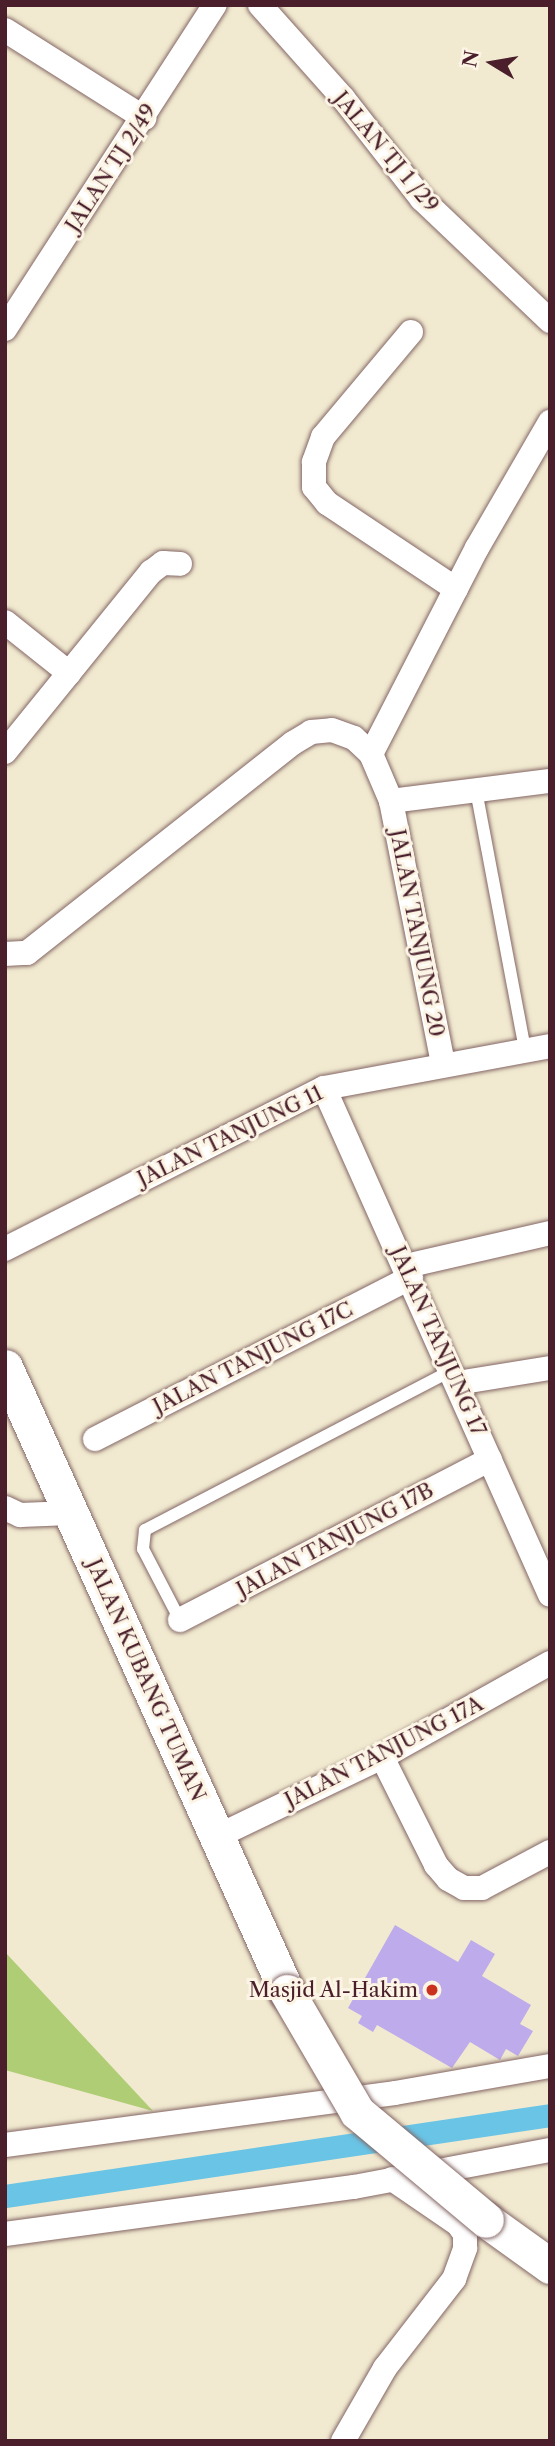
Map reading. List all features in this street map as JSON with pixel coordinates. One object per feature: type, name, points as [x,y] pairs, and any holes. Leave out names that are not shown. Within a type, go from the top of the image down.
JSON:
[{"type":"main road","name":"JALAN KUBANG TUMAN","points":[[5,1367],[287,1992],[357,2112],[486,2220],[550,2266]]},
{"type":"street","name":"JALAN TJ 2/49","points":[[5,329],[12,302],[144,118],[215,5]]},
{"type":"street","name":"JALAN TJ 1 /29","points":[[260,5],[342,98],[422,199],[550,321]]},
{"type":"street","points":[[5,30],[144,118]]},
{"type":"street","points":[[411,331],[324,437],[314,462],[314,487],[327,503],[456,589]]},
{"type":"street","points":[[5,954],[27,953],[311,732],[343,734],[371,754],[456,589],[550,422]]},
{"type":"street","points":[[5,751],[151,572],[163,563],[180,564]]},
{"type":"street","points":[[5,622],[69,673]]},
{"type":"street","name":"JALAN TANJUNG 20","points":[[371,754],[391,801],[443,1064]]},
{"type":"street","points":[[391,801],[550,781]]},
{"type":"street","name":"JALAN TANJUNG 11","points":[[5,1249],[324,1088],[550,1046]]},
{"type":"street","name":"JALAN TANJUNG 17","points":[[324,1088],[408,1271],[550,1595]]},
{"type":"street","name":"JALAN TANJUNG 17C","points":[[95,1438],[408,1271],[550,1233]]},
{"type":"street","points":[[454,1377],[550,1368]]},
{"type":"street","name":"JALAN TANJUNG 17B","points":[[180,1620],[490,1459]]},
{"type":"street","points":[[5,1508],[20,1515],[71,1513]]},
{"type":"street","name":"JALAN TANJUNG 17A","points":[[216,1837],[382,1757],[550,1664]]},
{"type":"street","points":[[382,1757],[436,1865],[448,1879],[464,1888],[482,1888],[550,1853]]},
{"type":"street","points":[[5,2144],[395,2093],[550,2066]]},
{"type":"street","points":[[5,2234],[392,2179],[550,2150]]},
{"type":"street","points":[[343,2441],[385,2368],[454,2279],[465,2248],[465,2234],[458,2224],[392,2179]]},
{"type":"lane","points":[[476,790],[525,1051]]},
{"type":"lane","points":[[180,1620],[143,1549],[145,1530],[454,1377]]},
{"type":"green space","points":[[5,1952],[153,2111],[5,2070]]},
{"type":"building","name":"Masjid Al-Hakim","points":[[395,1925],[458,1962],[471,1940],[495,1954],[482,1976],[531,2005],[520,2024],[533,2031],[518,2056],[506,2049],[500,2060],[470,2042],[452,2068],[377,2025],[373,2032],[358,2023],[362,2016],[348,2008]]},
{"type":"waterway","points":[[5,2196],[550,2115]]},
{"type":"place","name":"Masjid Al-Hakim","points":[[432,1990]]}]
